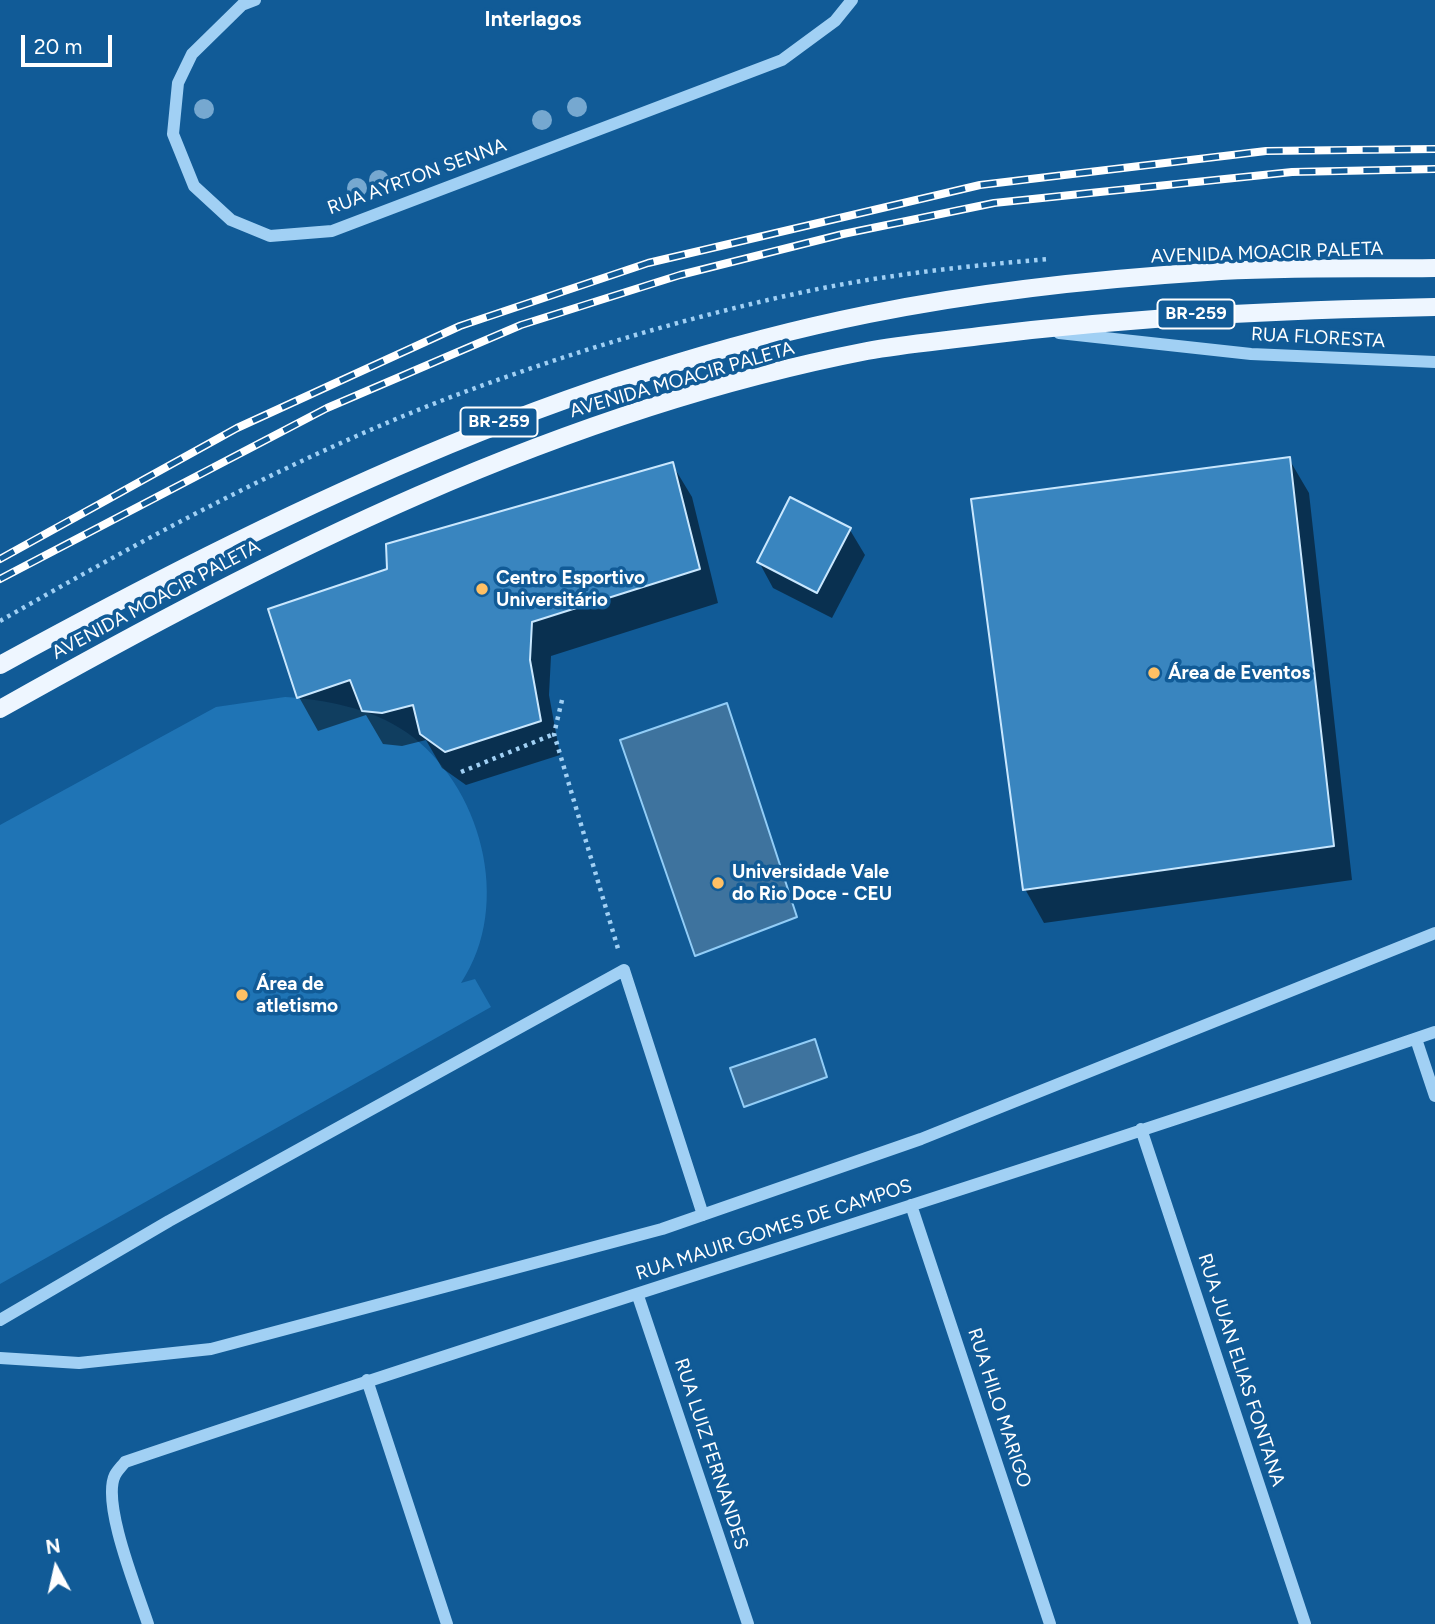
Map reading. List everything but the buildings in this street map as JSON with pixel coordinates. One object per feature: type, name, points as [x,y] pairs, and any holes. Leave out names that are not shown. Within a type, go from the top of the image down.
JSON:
[{"type":"main road","name":"AVENIDA MOACIR PALETA","points":[[0,665],[288,517],[421,454],[524,412],[669,364],[869,314],[1036,289],[1208,272],[1435,268]]},
{"type":"main road","name":"AVENIDA MOACIR PALETA","points":[[0,709],[155,621],[327,534],[493,463],[600,423],[725,385],[869,350],[1032,329],[1189,314],[1435,307]]},
{"type":"street","name":"RUA AYRTON SENNA","points":[[255,0],[242,5],[192,54],[178,83],[173,134],[194,186],[231,220],[270,236],[332,231],[782,60],[835,21],[852,0]]},
{"type":"street","name":"RUA FLORESTA","points":[[1032,329],[1251,354],[1435,362]]},
{"type":"street","points":[[0,1358],[79,1363],[211,1349],[703,1215],[921,1139],[1435,933]]},
{"type":"street","points":[[0,1320],[169,1221],[624,970],[703,1215]]},
{"type":"street","name":"RUA MAUIR GOMES DE CAMPOS","points":[[148,1624],[117,1528],[112,1496],[114,1476],[125,1462],[367,1380],[638,1296],[1435,1032]]},
{"type":"street","points":[[1416,1039],[1435,1096]]},
{"type":"street","name":"RUA JUAN ELIAS FONTANA","points":[[1140,1129],[1305,1624]]},
{"type":"street","name":"RUA HILO MARIGO","points":[[911,1205],[1050,1624]]},
{"type":"street","name":"RUA LUIZ FERNANDES","points":[[638,1296],[748,1624]]},
{"type":"street","points":[[367,1380],[447,1624]]},
{"type":"path","points":[[562,700],[554,734],[624,970]]},
{"type":"path","points":[[461,772],[554,734]]},
{"type":"shaded area","name":"Área de atletismo","points":[[285,697],[348,707],[392,724],[432,754],[454,782],[470,813],[481,847],[487,883],[485,918],[477,952],[461,983],[475,979],[491,1007],[0,1284],[0,825],[216,707]]},
{"type":"shaded area","points":[[727,703],[797,917],[695,956],[620,740]]},
{"type":"shaded area","points":[[815,1039],[827,1077],[744,1107],[730,1068]]},
{"type":"railway","points":[[0,559],[237,428],[460,326],[648,263],[980,185],[1266,151],[1435,149]]},
{"type":"railway","points":[[0,579],[327,408],[521,325],[680,275],[843,234],[994,203],[1292,172],[1435,169]]},
{"type":"place","name":"Centro Esportivo Universitário","points":[[482,589]]},
{"type":"place","name":"Área de Eventos","points":[[1154,673]]},
{"type":"place","name":"Universidade Vale do Rio Doce - CEU","points":[[718,883]]},
{"type":"place","name":"Área de atletismo","points":[[242,995]]},
{"type":"district","name":"Interlagos","points":[[533,20]]}]
